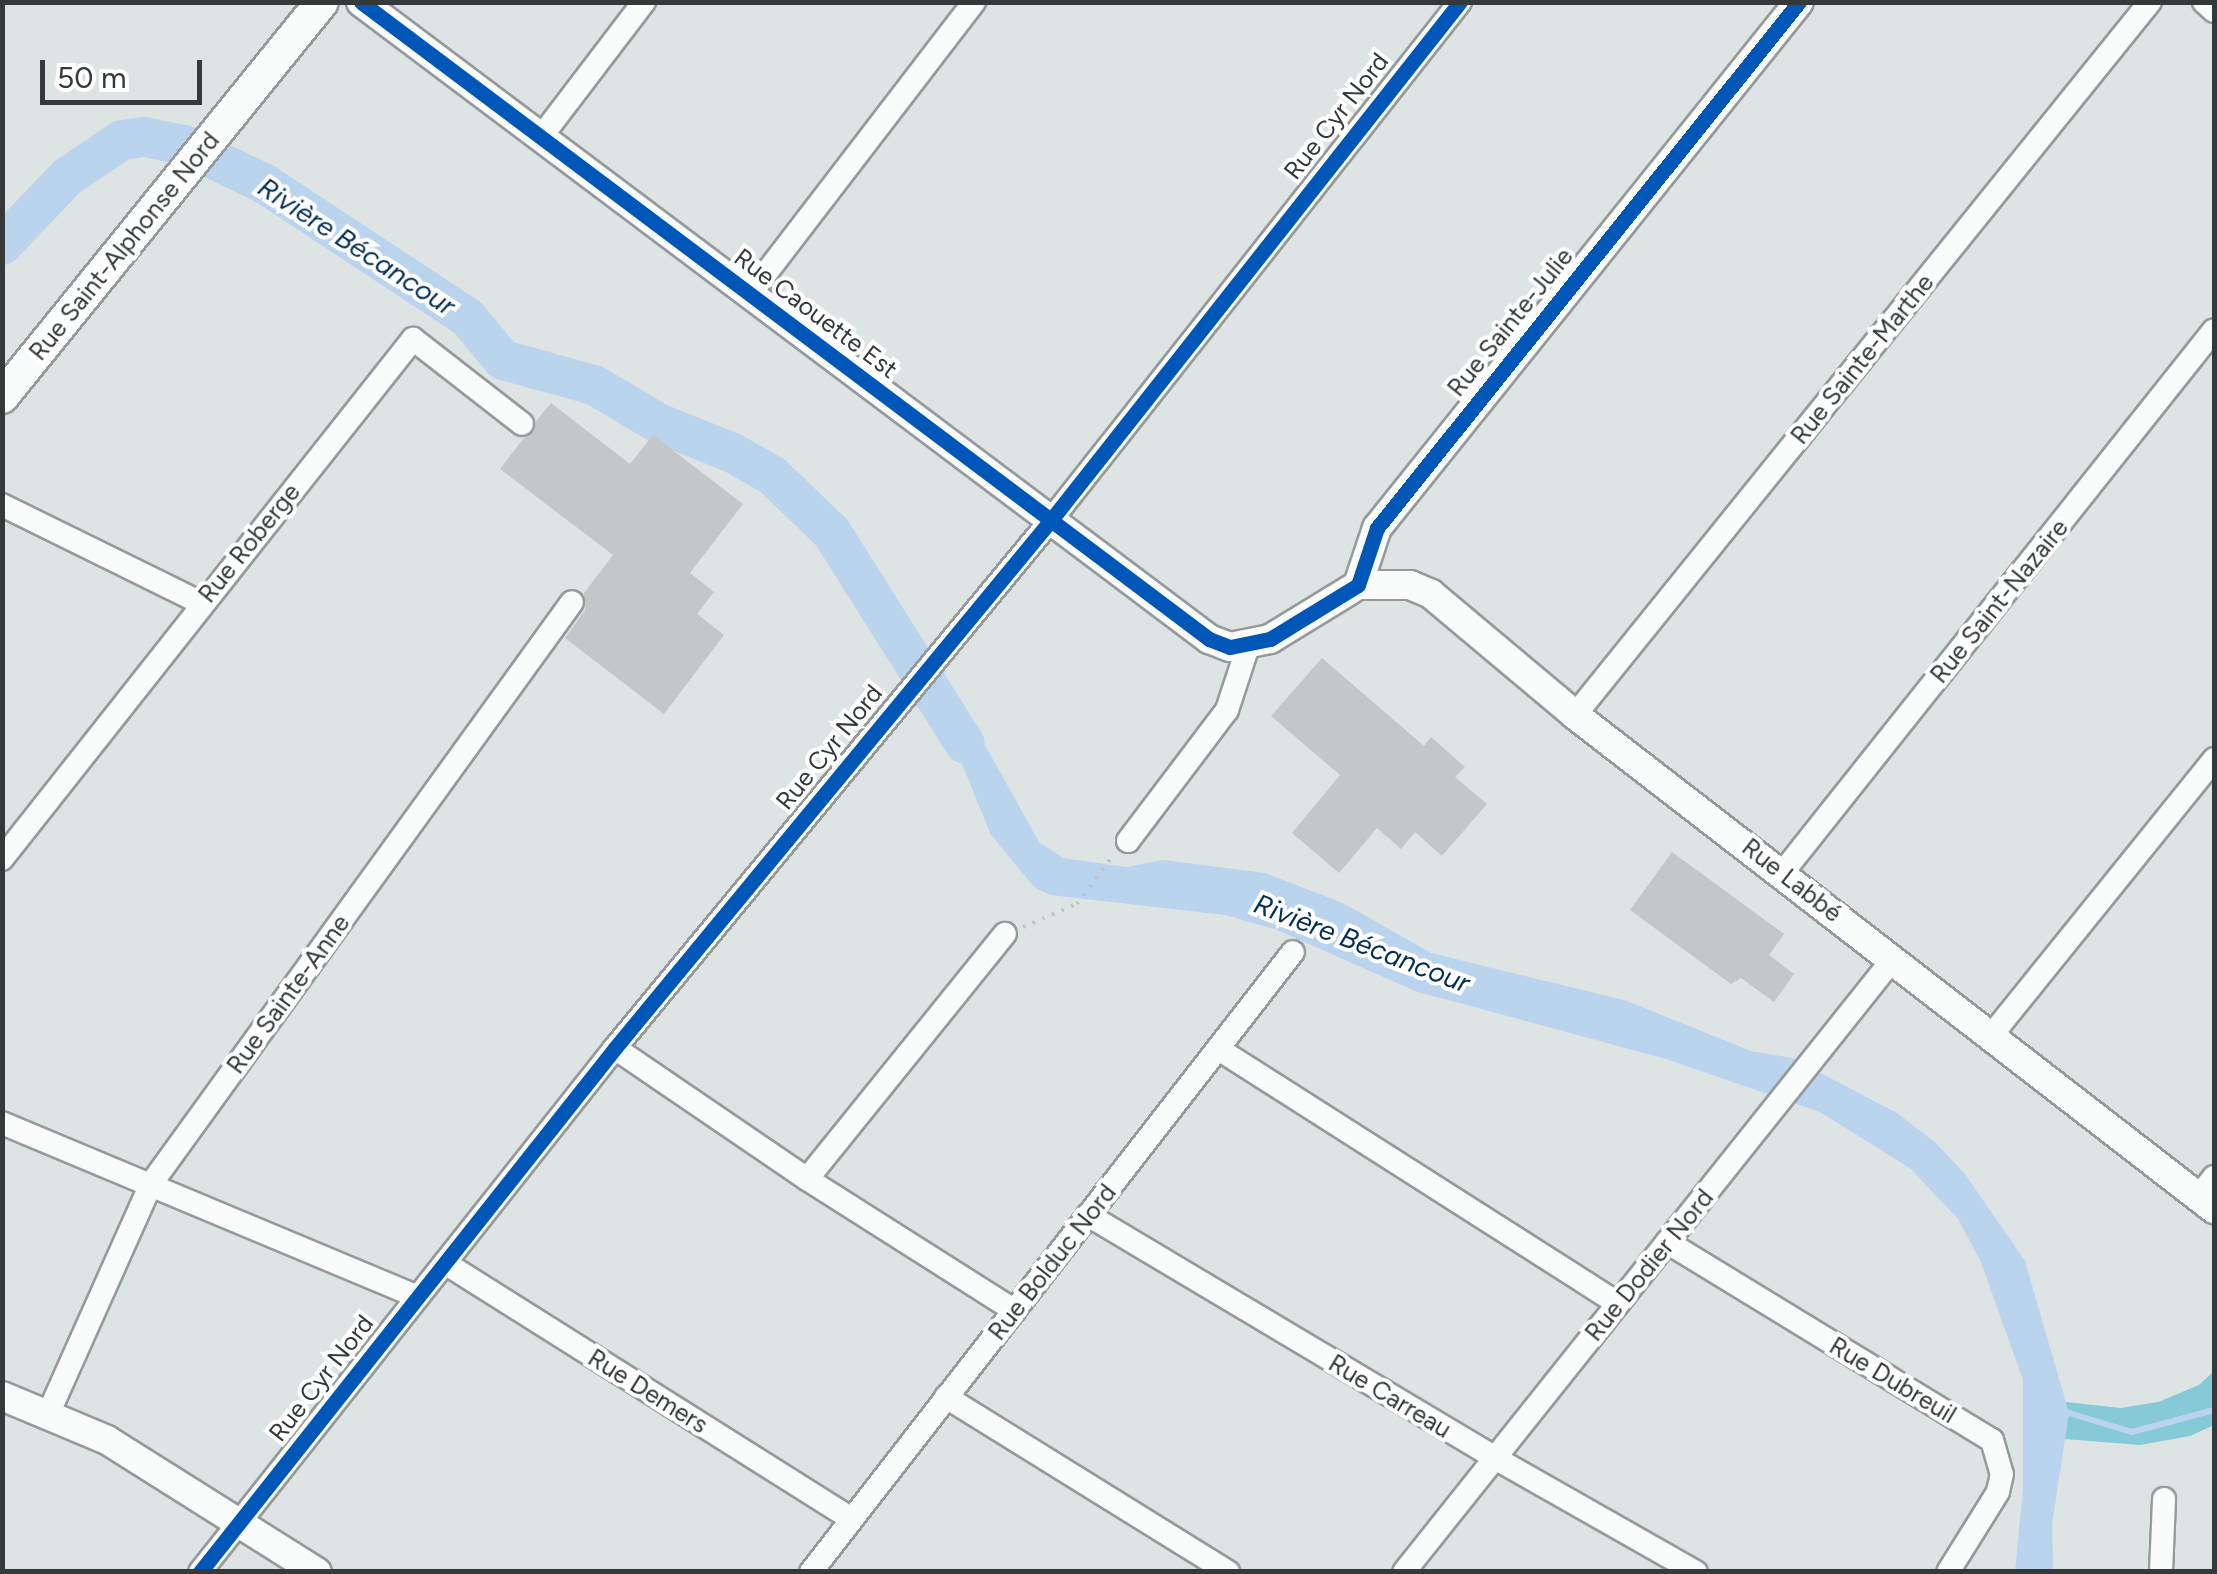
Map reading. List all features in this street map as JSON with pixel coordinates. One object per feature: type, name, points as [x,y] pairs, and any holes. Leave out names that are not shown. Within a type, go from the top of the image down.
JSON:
[{"type":"main road","name":"Rue Saint-Alphonse Nord","points":[[2,397],[322,2]]},
{"type":"street","name":"Rue Caouette Est","points":[[361,2],[1209,639],[1230,647],[1248,646]]},
{"type":"street","points":[[541,137],[644,2]]},
{"type":"street","points":[[750,294],[974,2]]},
{"type":"street","name":"Rue Cyr Nord","points":[[200,1572],[616,1048],[1051,520],[1460,2]]},
{"type":"street","name":"Rue Sainte-Julie","points":[[1358,586],[1377,528],[1799,2]]},
{"type":"street","name":"Rue Sainte-Marthe","points":[[1575,716],[2150,2]]},
{"type":"street","points":[[2204,2],[2214,11]]},
{"type":"street","name":"Rue Saint-Nazaire","points":[[1783,872],[2214,330]]},
{"type":"street","name":"Rue Roberge","points":[[2,859],[200,603],[413,339],[522,424]]},
{"type":"street","points":[[2,506],[200,603]]},
{"type":"street","points":[[1123,845],[1227,710],[1248,646],[1270,639],[1358,586]]},
{"type":"street","name":"Rue Labbé","points":[[1358,586],[1410,586],[1431,594],[1575,716],[1783,872],[1990,1037],[2209,1194]]},
{"type":"street","name":"Rue Sainte-Anne","points":[[49,1412],[151,1184],[572,602]]},
{"type":"street","points":[[1990,1037],[2214,759]]},
{"type":"street","points":[[807,1180],[1005,934]]},
{"type":"street","name":"Rue Bolduc Nord","points":[[811,1572],[1293,952]]},
{"type":"street","name":"Rue Dodier Nord","points":[[1404,1572],[1893,959]]},
{"type":"street","points":[[616,1048],[807,1180],[1014,1311]]},
{"type":"street","points":[[1220,1050],[1618,1304]]},
{"type":"street","points":[[2,1123],[417,1297]]},
{"type":"street","name":"Rue Carreau","points":[[1088,1215],[1495,1458],[1696,1572]]},
{"type":"street","name":"Rue Dubreuil","points":[[1668,1242],[1992,1440],[2002,1474],[1998,1492],[1948,1572]]},
{"type":"street","name":"Rue Demers","points":[[445,1263],[851,1519]]},
{"type":"street","points":[[2,1396],[49,1412],[107,1440],[317,1572]]},
{"type":"street","points":[[946,1398],[1228,1572]]},
{"type":"street","points":[[2161,1572],[2164,1499]]},
{"type":"path","points":[[1005,934],[1076,904],[1123,845]]},
{"type":"shaded area","points":[[2214,1371],[2214,1425],[2190,1436],[2140,1445],[2065,1439],[2066,1402],[2121,1408],[2158,1402],[2199,1385]]},
{"type":"water","points":[[956,693],[1039,842],[1063,858],[1126,867],[1163,860],[1265,873],[1343,903],[1431,953],[1627,1001],[1751,1051],[1792,1058],[1897,1113],[1936,1143],[1965,1174],[2025,1261],[2069,1413],[2052,1524],[2053,1571],[2015,1571],[2023,1489],[2023,1380],[1980,1260],[1958,1219],[1911,1169],[1820,1112],[1666,1059],[1415,991],[1275,929],[1225,915],[1050,895],[1034,887],[991,835],[936,701]]},
{"type":"building","points":[[551,403],[630,464],[653,435],[743,504],[690,573],[714,592],[697,614],[724,635],[664,714],[565,638],[585,610],[584,593],[613,555],[500,469],[523,439],[534,432],[536,421]]},
{"type":"building","points":[[1322,658],[1424,746],[1431,737],[1465,767],[1455,777],[1487,804],[1442,856],[1415,832],[1401,849],[1377,828],[1339,873],[1292,833],[1340,775],[1271,716]]},
{"type":"building","points":[[1672,852],[1784,934],[1769,955],[1794,974],[1774,1002],[1741,978],[1731,984],[1630,910]]},
{"type":"waterway","name":"Rivière Bécancour","points":[[2,245],[67,177],[122,140],[144,137],[184,145],[265,184],[468,318],[503,360],[594,385],[658,423],[733,453],[773,476],[832,533],[965,744]]},
{"type":"waterway","points":[[2062,1415],[2069,1413],[2132,1432],[2214,1410]]},
{"type":"cycle path","points":[[361,2],[1209,639],[1230,647],[1270,639],[1358,585],[1377,528],[1799,2]]},
{"type":"cycle path","points":[[200,1572],[615,1048],[1051,520],[1460,2]]}]
